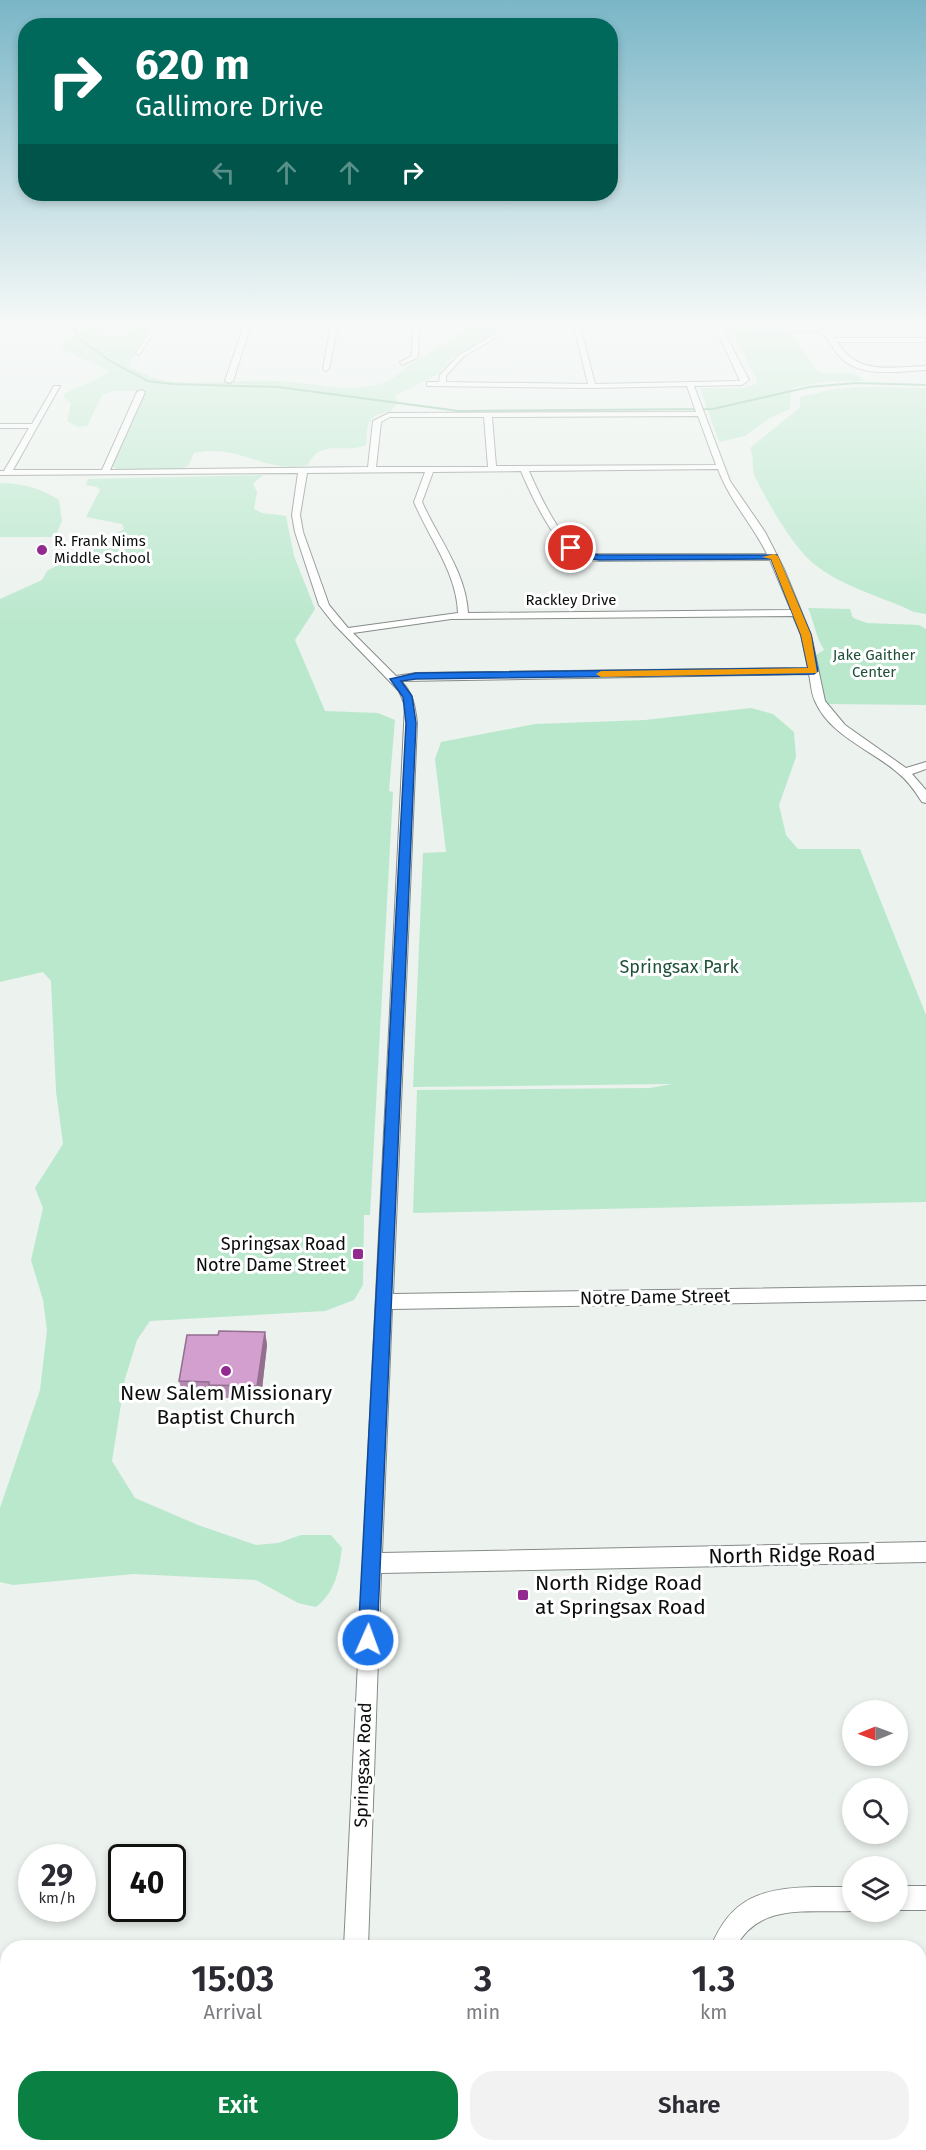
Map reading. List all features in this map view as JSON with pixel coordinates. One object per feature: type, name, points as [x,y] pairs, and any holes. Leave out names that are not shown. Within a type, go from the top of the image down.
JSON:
[{"type":"street","points":[[3,473],[37,422]]},
{"type":"street","points":[[105,472],[127,422]]},
{"type":"street","points":[[372,470],[377,422]]},
{"type":"street","points":[[489,422],[492,469]]},
{"type":"street","points":[[703,422],[731,489],[761,531],[774,556],[806,635],[820,701],[831,717],[906,772],[926,800]]},
{"type":"street","points":[[0,426],[35,426]]},
{"type":"street","points":[[3,473],[720,467]]},
{"type":"street","points":[[524,468],[531,486],[571,548],[584,555],[607,558],[774,556]]},
{"type":"street","points":[[430,469],[418,502],[458,586],[463,603],[463,616]]},
{"type":"street","name":"Springsax Road","points":[[303,470],[297,504],[299,532],[324,605],[408,696],[411,723],[371,1563],[356,1940]]},
{"type":"street","name":"Rackley Drive","points":[[346,631],[463,616],[797,613]]},
{"type":"street","points":[[394,679],[416,676],[814,671]]},
{"type":"street","points":[[906,772],[926,765]]},
{"type":"street","name":"Notre Dame Street","points":[[383,1302],[926,1293]]},
{"type":"street","name":"North Ridge Road","points":[[371,1563],[926,1552]]},
{"type":"street","points":[[908,1898],[926,1898]]},
{"type":"street","points":[[725,1940],[742,1916],[761,1904],[781,1900],[842,1899]]},
{"type":"green space","points":[[69,422],[89,422],[87,426],[78,427]]},
{"type":"green space","points":[[130,422],[369,422],[366,445],[358,448],[334,448],[319,451],[308,465],[278,466],[225,452],[210,451],[194,453],[188,466],[180,469],[118,469],[111,466]]},
{"type":"green space","points":[[712,422],[764,422],[745,436],[719,442]]},
{"type":"green space","points":[[781,422],[926,422],[926,614],[914,612],[853,587],[818,567],[809,559],[774,513],[755,477],[750,448]]},
{"type":"green space","points":[[263,475],[253,484],[257,492],[254,509],[262,513],[286,516],[294,556],[315,609],[295,640],[325,711],[378,713],[395,720],[389,791],[393,792],[370,1215],[364,1215],[363,1285],[354,1300],[325,1311],[150,1321],[137,1340],[125,1379],[112,1461],[135,1498],[198,1525],[256,1545],[278,1543],[301,1535],[331,1535],[342,1548],[337,1573],[328,1595],[316,1607],[298,1603],[256,1580],[134,1574],[13,1585],[0,1582],[0,1508],[40,1390],[47,1330],[43,1300],[31,1260],[43,1208],[35,1188],[63,1144],[56,1091],[51,981],[43,972],[0,982],[0,599],[42,580],[47,571],[124,529],[122,524],[86,517],[100,490],[97,487],[86,485],[88,479]]},
{"type":"green space","points":[[0,483],[31,487],[59,500],[62,521],[55,537],[0,537]]},
{"type":"green space","name":"Jake Gaither Center","points":[[808,608],[850,609],[853,618],[867,623],[919,625],[926,629],[926,705],[827,704],[821,691],[816,655],[824,650]]},
{"type":"green space","name":"Springsax Park","points":[[751,708],[773,714],[794,732],[796,757],[779,805],[786,835],[798,849],[860,849],[926,1015],[926,1202],[413,1213],[417,1090],[650,1088],[672,1084],[413,1087],[423,853],[446,852],[435,759],[441,742],[535,724],[645,720]]},
{"type":"building","name":"New Salem Missionary Baptist Church","points":[[219,1331],[265,1332],[257,1386],[209,1385],[209,1382],[179,1381],[187,1335],[218,1335]]},
{"type":"slow traffic","points":[[601,674],[814,671],[806,635],[774,556],[766,557]]},
{"type":"place","name":"R. Frank Nims Middle School","points":[[42,550]]},
{"type":"place","name":"Springsax Road Notre Dame Street","points":[[358,1254]]},
{"type":"place","name":"New Salem Missionary Baptist Church","points":[[226,1371]]},
{"type":"place","name":"North Ridge Road at Springsax Road","points":[[523,1595]]},
{"type":"route","points":[[368,1640],[411,723],[408,696],[394,679],[416,676],[814,671],[806,635],[774,556],[599,558],[584,555],[571,548]]}]
